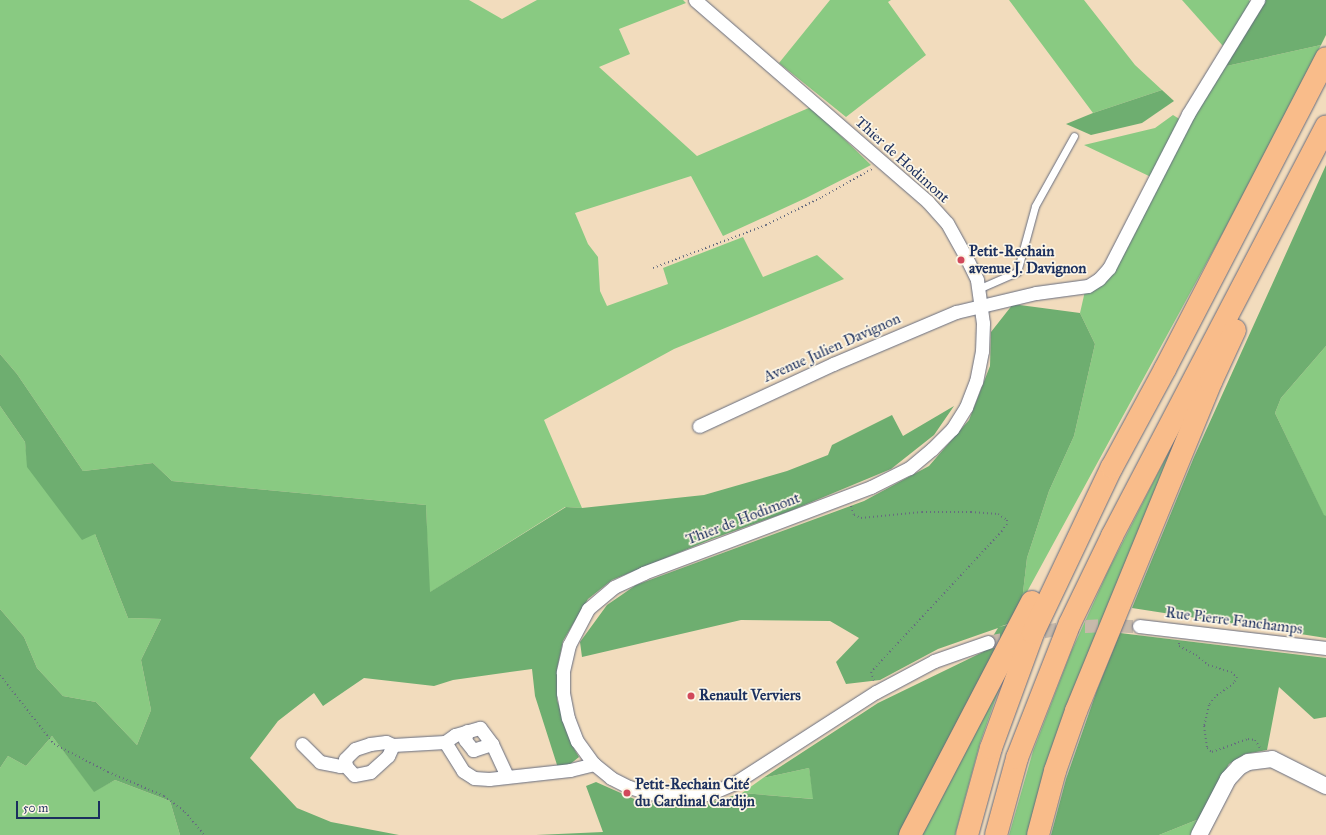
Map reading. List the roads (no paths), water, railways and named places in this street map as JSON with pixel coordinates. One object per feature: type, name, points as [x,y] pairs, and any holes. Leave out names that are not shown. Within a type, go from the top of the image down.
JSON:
[{"type":"highway","points":[[967,835],[990,748],[1033,633],[1112,467],[1165,369],[1326,58]]},
{"type":"highway","points":[[996,835],[1018,758],[1070,623],[1112,536],[1326,127]]},
{"type":"highway","points":[[1038,835],[1055,771],[1089,677],[1211,382],[1267,262],[1306,166]]},
{"type":"highway","points":[[910,835],[1051,565],[1112,467]]},
{"type":"street","name":"Thier de Hodimont","points":[[695,0],[928,202],[947,223],[966,257],[976,280],[983,323],[982,351],[976,382],[966,407],[952,429],[932,449],[909,468],[871,487],[632,578],[614,586],[588,609],[569,645],[563,672],[563,693],[568,718],[577,741],[594,764],[611,778],[629,787],[648,793],[672,796],[709,794],[733,784],[881,690],[934,661],[988,642]]},
{"type":"street","name":"Avenue Julien Davignon","points":[[699,426],[833,364],[956,312],[1036,292],[1088,286],[1099,279],[1109,268],[1188,114],[1258,0]]},
{"type":"street","name":"Rue Pierre Fanchamps","points":[[1139,626],[1326,648]]},
{"type":"street","points":[[393,745],[388,756],[370,772],[354,775],[346,765],[345,759],[355,749],[370,744],[386,742],[393,745],[445,742],[467,731],[480,728],[492,744],[508,776]]},
{"type":"street","points":[[467,731],[465,740],[473,750],[492,744]]},
{"type":"street","points":[[445,742],[463,771],[474,778],[489,779],[570,770],[594,764]]},
{"type":"street","points":[[302,744],[320,762],[340,766],[346,765]]},
{"type":"street","points":[[1199,835],[1228,779],[1239,767],[1248,762],[1262,759],[1272,760],[1326,786]]},
{"type":"lane","points":[[978,289],[1017,272],[1035,206],[1074,136]]},
{"type":"tunnel","points":[[988,642],[1066,627],[1101,625],[1139,626]]},
{"type":"place","name":"Petit-Rechain avenue J. Davignon","points":[[961,260]]},
{"type":"place","name":"Renault Verviers","points":[[691,696]]},
{"type":"place","name":"Petit-Rechain Cité du Cardinal Cardijn","points":[[627,793]]}]
